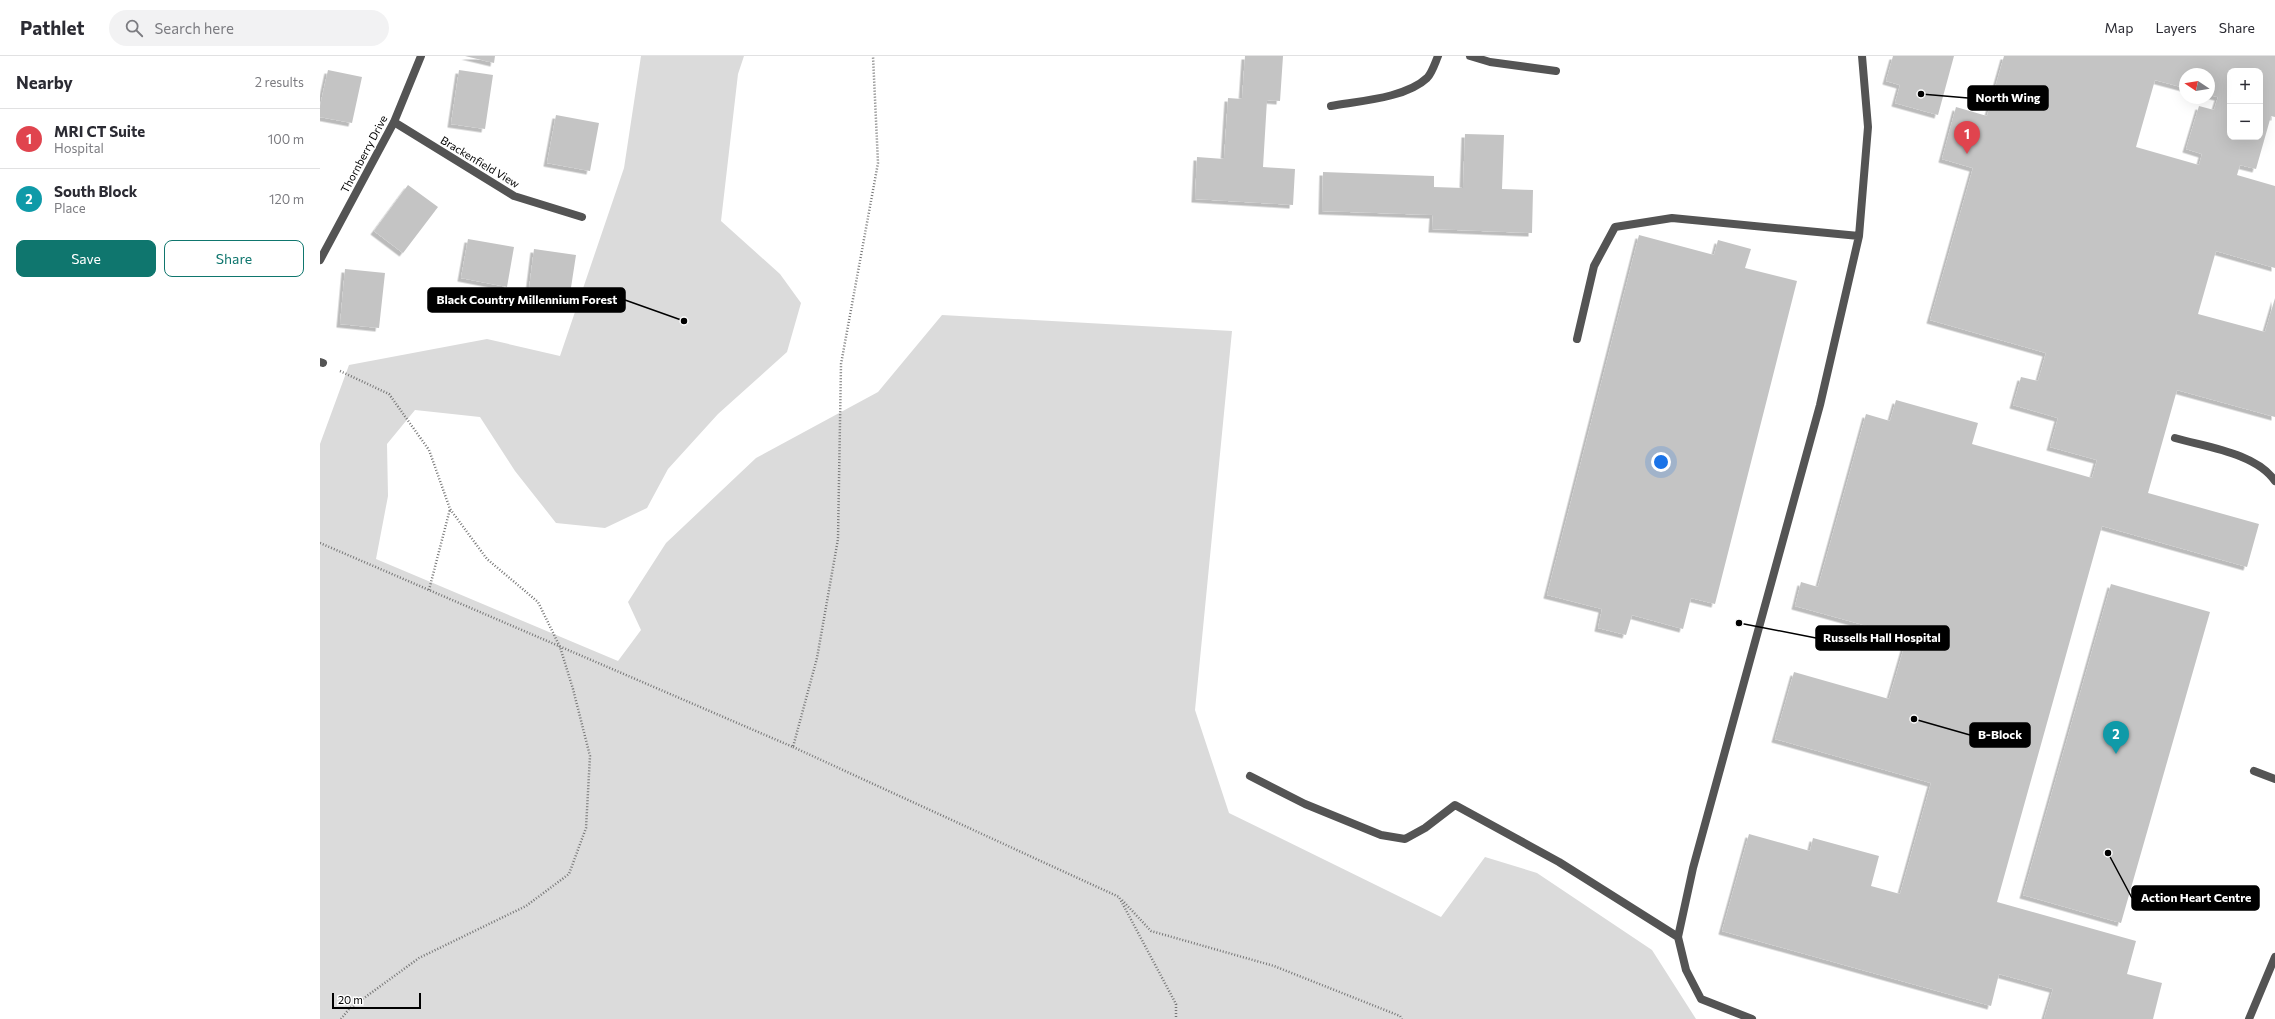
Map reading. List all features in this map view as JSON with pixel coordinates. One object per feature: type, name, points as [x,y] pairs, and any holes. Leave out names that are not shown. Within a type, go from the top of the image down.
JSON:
[{"type":"street","name":"Thornberry Drive","points":[[320,260],[394,122],[421,56]]},
{"type":"street","points":[[1331,106],[1370,100],[1414,88],[1428,77],[1438,56]]},
{"type":"street","points":[[1470,56],[1490,62],[1556,71]]},
{"type":"street","points":[[1752,1019],[1701,999],[1686,970],[1678,937],[1693,868],[1820,405],[1859,236],[1868,127],[1862,56]]},
{"type":"street","name":"Brackenfield View","points":[[394,122],[514,196],[582,218]]},
{"type":"street","points":[[1577,339],[1594,266],[1614,227],[1672,218],[1859,236]]},
{"type":"street","points":[[2175,438],[2243,457],[2272,476],[2275,481]]},
{"type":"street","points":[[2254,771],[2275,779]]},
{"type":"street","points":[[1250,776],[1305,804],[1374,832],[1405,839],[1425,828],[1455,804],[1559,862],[1678,937]]},
{"type":"street","points":[[2249,1019],[2275,957]]},
{"type":"path","points":[[793,747],[817,658],[838,539],[841,364],[878,164],[873,56]]},
{"type":"path","points":[[322,362],[389,394],[429,450],[450,509],[487,559],[538,602],[560,646],[573,689],[590,756],[586,828],[570,874],[526,906],[419,958],[349,1009],[341,1019]]},
{"type":"path","points":[[429,590],[450,509]]},
{"type":"path","points":[[320,543],[793,747],[1119,897],[1151,931],[1274,966],[1400,1016],[1402,1019]]},
{"type":"path","points":[[1119,897],[1176,1004],[1176,1019]]},
{"type":"shaded area","points":[[641,56],[744,56],[738,74],[721,221],[780,274],[801,303],[787,352],[718,414],[668,469],[647,508],[605,528],[556,523],[515,471],[480,417],[415,410],[387,444],[388,496],[376,559],[618,661],[641,630],[628,602],[666,543],[756,458],[878,392],[942,315],[1232,331],[1195,710],[1229,813],[1441,917],[1485,857],[1537,873],[1652,950],[1696,1019],[320,1019],[320,444],[349,365],[487,339],[560,356],[624,168]]},
{"type":"building","points":[[465,56],[495,56],[494,63]]},
{"type":"building","points":[[1245,56],[1283,56],[1280,101],[1267,100],[1263,167],[1295,169],[1293,205],[1195,199],[1197,157],[1224,159],[1228,98],[1242,99]]},
{"type":"building","points":[[1893,56],[1954,56],[1938,115],[1895,103],[1900,85],[1886,81]]},
{"type":"building","points":[[2004,56],[2275,56],[2275,117],[2271,116],[2256,169],[2240,165],[2237,175],[2275,186],[2275,268],[2216,251],[2198,314],[2265,332],[2275,298],[2275,417],[2177,390],[2148,493],[2259,524],[2247,567],[2102,526],[1997,902],[2136,941],[2127,974],[2162,983],[2153,1019],[2044,1019],[2053,989],[1999,974],[1991,1006],[1722,931],[1749,834],[1810,851],[1813,838],[1879,856],[1871,886],[1900,894],[1931,783],[1775,739],[1794,672],[1889,699],[1907,637],[1795,606],[1801,582],[1818,587],[1866,414],[1890,421],[1896,400],[1978,423],[1972,444],[2092,478],[2097,460],[2050,447],[2058,418],[2013,405],[2021,377],[2038,381],[2046,353],[1930,320],[1973,168],[1942,159],[1956,107],[1987,116]],"holes":[[[2179,68],[2215,68],[2215,96],[2218,97],[2214,110],[2199,106],[2186,149],[2202,154],[2199,165],[2136,147],[2155,80],[2179,86]]]},
{"type":"building","points":[[328,70],[362,77],[352,123],[320,117],[320,106]]},
{"type":"building","points":[[459,70],[493,75],[485,129],[451,124]]},
{"type":"building","points":[[556,115],[599,123],[590,171],[547,163]]},
{"type":"building","points":[[1465,134],[1504,135],[1502,189],[1533,190],[1532,233],[1432,229],[1433,215],[1322,211],[1323,172],[1434,176],[1434,187],[1463,188]]},
{"type":"building","points":[[408,185],[438,207],[403,253],[374,231]]},
{"type":"building","points":[[1639,235],[1714,255],[1718,240],[1751,249],[1745,268],[1797,281],[1715,604],[1691,598],[1683,629],[1632,615],[1626,635],[1598,628],[1602,609],[1547,595]]},
{"type":"building","points":[[468,239],[514,247],[507,287],[461,278]]},
{"type":"building","points":[[534,249],[576,255],[570,294],[529,289]]},
{"type":"building","points":[[345,269],[385,273],[379,328],[340,324]]},
{"type":"building","points":[[2111,584],[2210,612],[2121,923],[2023,895]]},
{"type":"place","name":"North Wing","points":[[1921,94]]},
{"type":"place","name":"MRI CT Suite","points":[[1967,154]]},
{"type":"place","name":"Black Country Millennium Forest","points":[[684,321]]},
{"type":"place","name":"Russells Hall Hospital","points":[[1739,623]]},
{"type":"place","name":"B-Block","points":[[1914,719]]},
{"type":"place","name":"South Block","points":[[2116,754]]},
{"type":"place","name":"Action Heart Centre","points":[[2108,853]]}]
